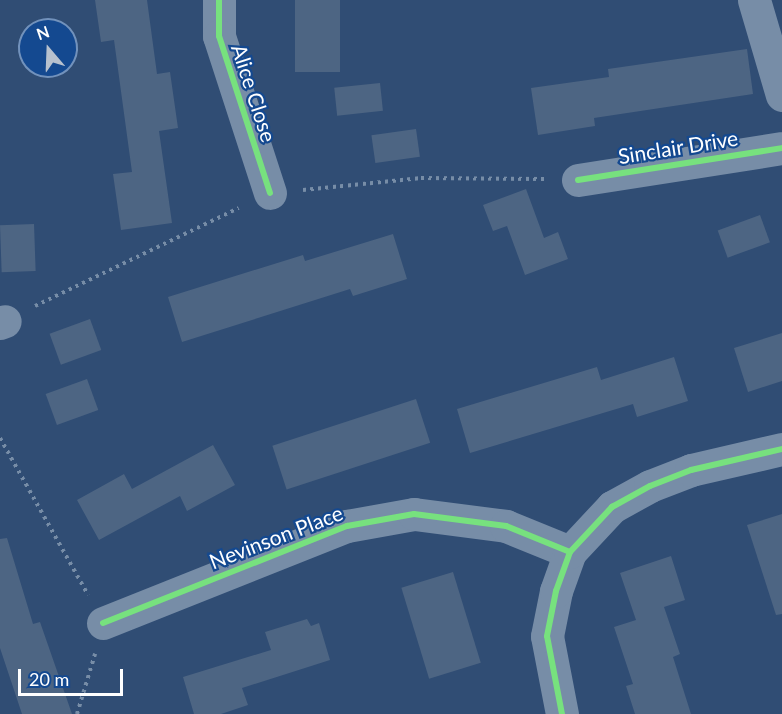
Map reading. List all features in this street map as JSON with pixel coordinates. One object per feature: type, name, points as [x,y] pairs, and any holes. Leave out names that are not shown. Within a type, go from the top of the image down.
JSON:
[{"type":"street","name":"Alice Close","points":[[219,0],[219,36],[270,193]]},
{"type":"street","points":[[754,0],[782,95]]},
{"type":"street","name":"Sinclair Drive","points":[[578,180],[782,148]]},
{"type":"street","points":[[562,714],[547,636],[556,591],[570,552],[612,507],[650,486],[690,470],[782,449]]},
{"type":"street","name":"Nevinson Place","points":[[103,623],[347,526],[414,514],[506,526],[570,552]]},
{"type":"path","points":[[2,322],[270,193],[421,178],[578,180]]},
{"type":"path","points":[[0,438],[103,623],[77,714]]},
{"type":"building","points":[[95,0],[147,0],[157,74],[170,72],[178,128],[159,131],[172,223],[121,230],[113,174],[132,172],[114,40],[101,42]]},
{"type":"building","points":[[295,0],[340,0],[340,72],[295,72]]},
{"type":"building","points":[[747,49],[753,94],[594,118],[595,126],[538,135],[531,88],[609,77],[608,69]]},
{"type":"building","points":[[380,83],[383,111],[337,116],[334,88]]},
{"type":"building","points":[[416,129],[420,157],[375,163],[371,135]]},
{"type":"building","points":[[526,189],[544,238],[558,232],[568,259],[525,275],[507,226],[493,231],[483,205]]},
{"type":"building","points":[[760,215],[770,242],[728,258],[718,230]]},
{"type":"building","points":[[34,224],[36,271],[2,272],[0,225]]},
{"type":"building","points":[[393,234],[407,279],[353,296],[350,289],[182,342],[168,297],[303,255],[305,261]]},
{"type":"building","points":[[90,319],[101,350],[61,365],[50,334]]},
{"type":"building","points":[[782,333],[782,381],[748,392],[734,348]]},
{"type":"building","points":[[674,357],[688,401],[637,417],[633,404],[470,453],[457,409],[597,367],[601,380]]},
{"type":"building","points":[[87,379],[98,410],[57,425],[46,394]]},
{"type":"building","points":[[416,399],[430,443],[287,489],[272,446]]},
{"type":"building","points":[[213,445],[235,485],[187,511],[180,496],[99,540],[77,500],[124,474],[132,489]]},
{"type":"building","points":[[782,514],[782,614],[776,615],[747,525]]},
{"type":"building","points":[[7,538],[33,624],[40,622],[72,714],[22,714],[0,648],[0,539]]},
{"type":"building","points":[[671,556],[685,600],[664,607],[680,654],[673,657],[691,714],[635,714],[626,686],[633,684],[614,627],[636,620],[620,573]]},
{"type":"building","points":[[453,572],[481,663],[429,679],[401,588]]},
{"type":"building","points":[[307,619],[311,626],[319,623],[330,660],[242,688],[248,705],[221,714],[194,714],[183,677],[271,650],[265,632]]},
{"type":"cycle path","points":[[219,0],[219,36],[270,193]]},
{"type":"cycle path","points":[[578,180],[782,148]]},
{"type":"cycle path","points":[[562,714],[547,636],[556,591],[570,552],[612,507],[650,486],[691,470],[782,449]]},
{"type":"cycle path","points":[[103,623],[347,526],[414,514],[506,526],[570,552]]}]
